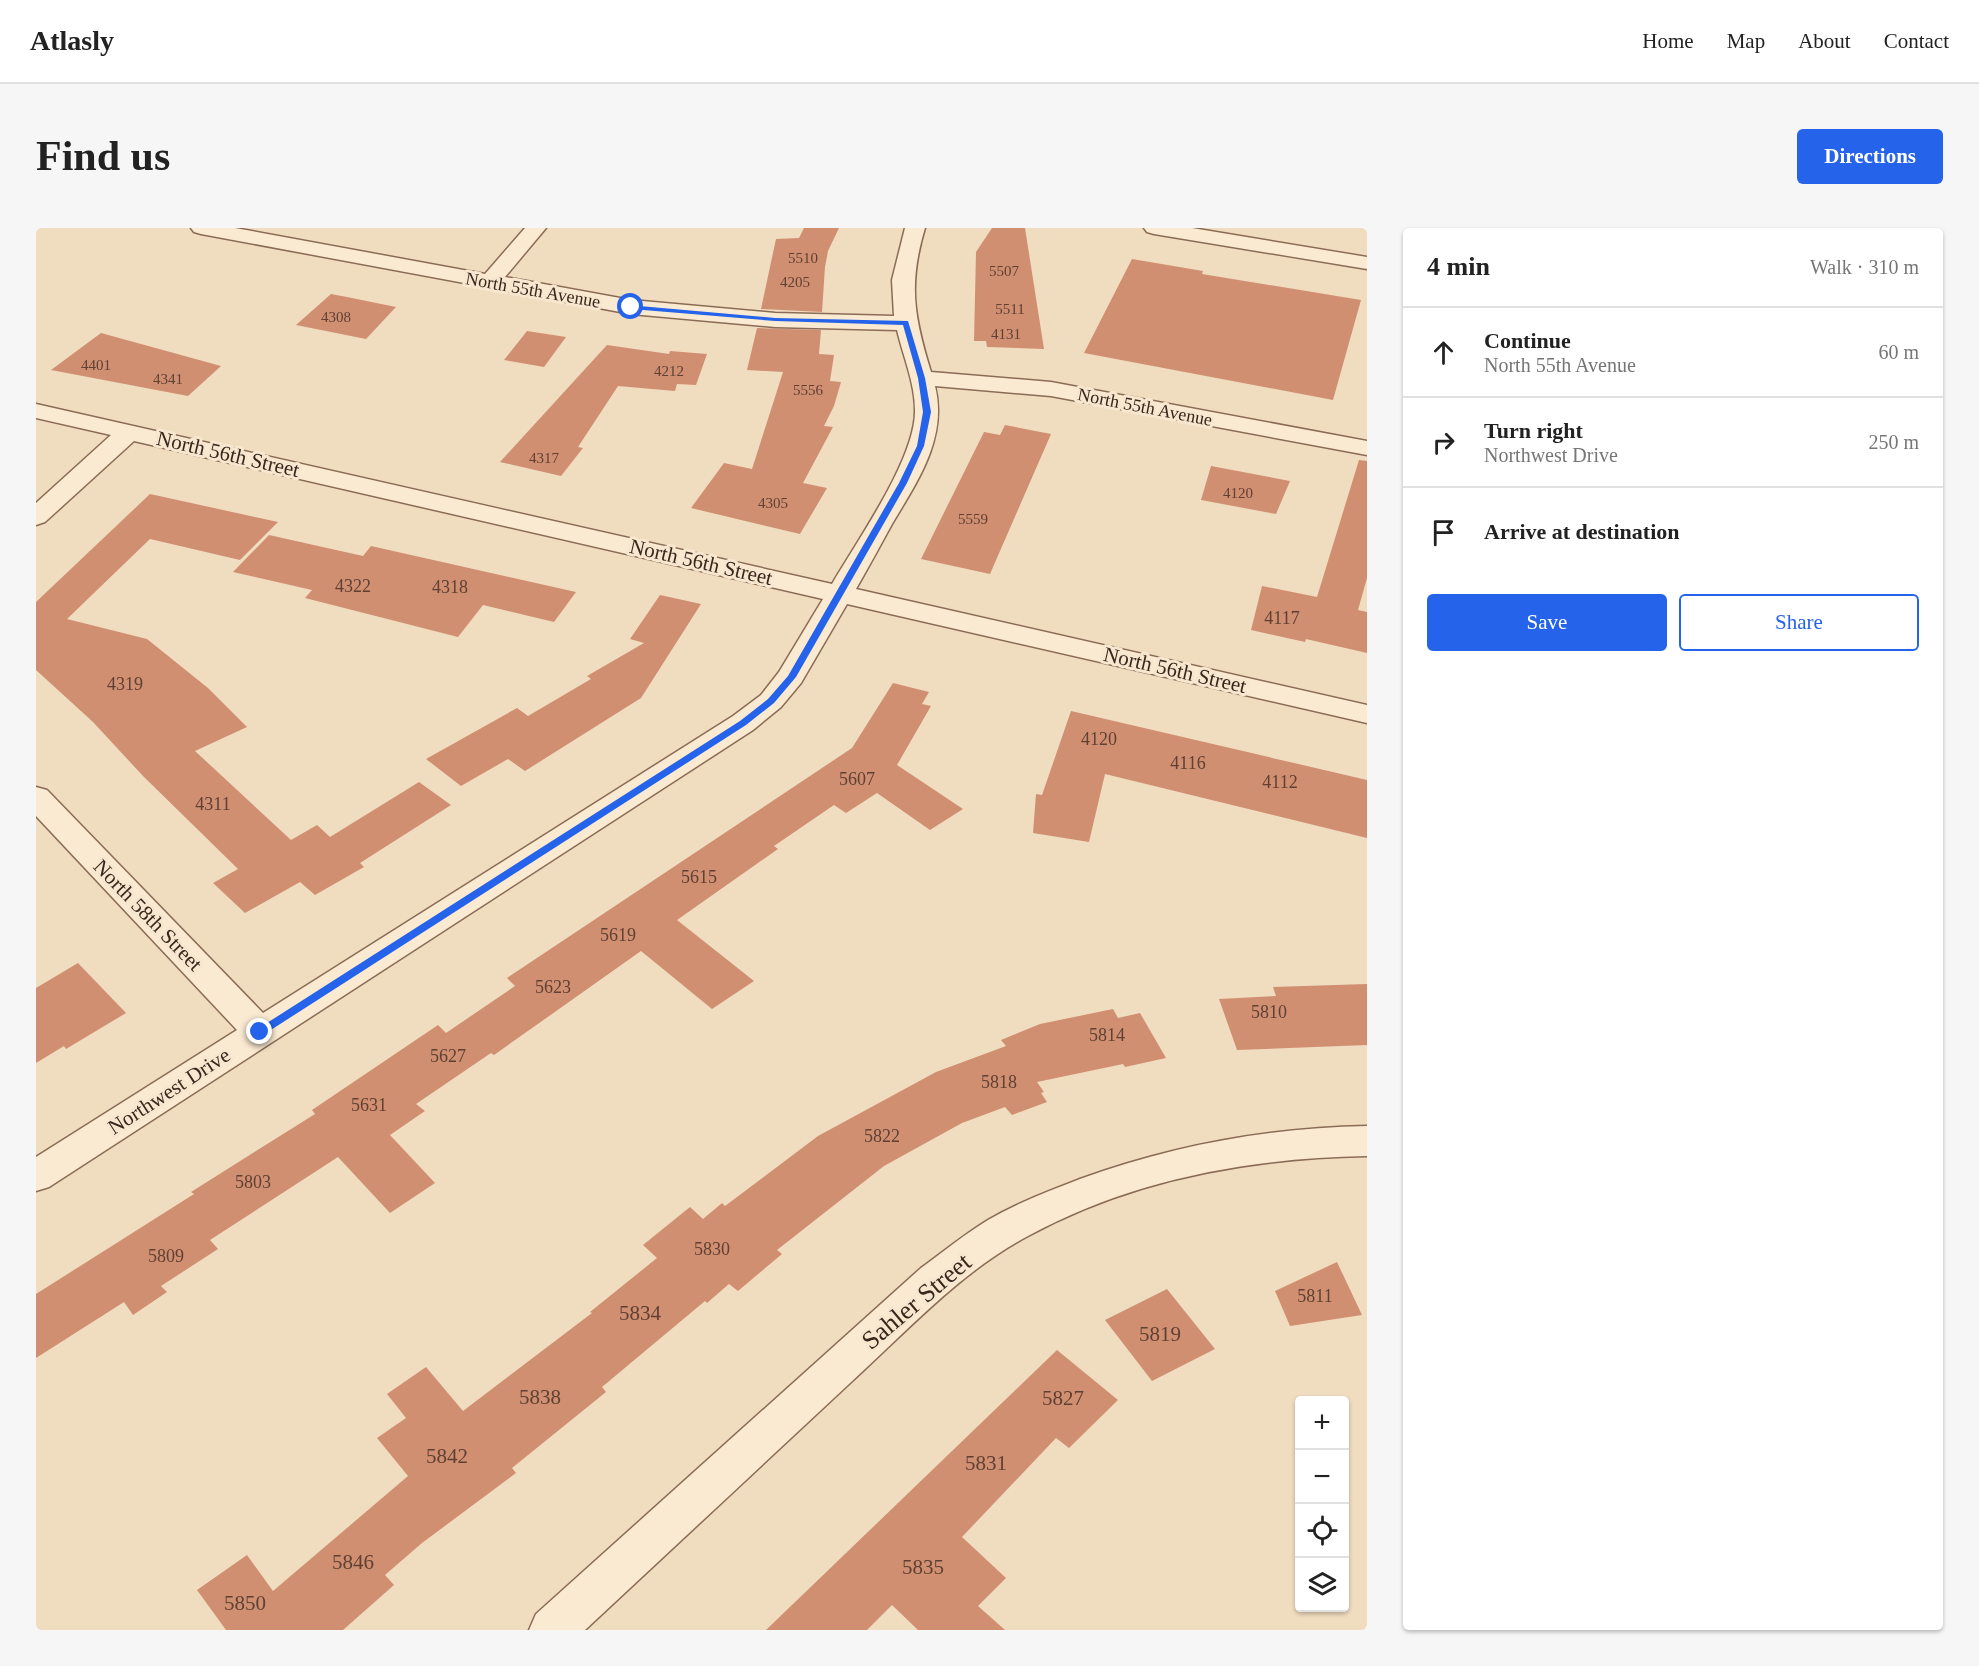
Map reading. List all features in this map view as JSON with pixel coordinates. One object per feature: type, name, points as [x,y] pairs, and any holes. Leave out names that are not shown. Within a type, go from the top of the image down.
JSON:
[{"type":"street","name":"North 55th Avenue","points":[[201,228],[491,280],[554,294],[685,313],[775,320],[906,323]]},
{"type":"street","points":[[491,280],[536,228]]},
{"type":"street","name":"Northwest Drive","points":[[36,1176],[743,723],[771,701],[791,677],[903,483],[921,446],[927,412],[900,291],[905,257],[915,228]]},
{"type":"street","points":[[1154,228],[1367,263]]},
{"type":"street","name":"North 55th Avenue","points":[[921,378],[1051,389],[1367,448]]},
{"type":"street","name":"North 56th Street","points":[[36,411],[1367,714]]},
{"type":"street","points":[[36,516],[129,432]]},
{"type":"street","name":"North 58th Street","points":[[36,797],[260,1032]]},
{"type":"street","name":"Sahler Street","points":[[552,1630],[934,1280],[994,1237],[1053,1206],[1112,1182],[1193,1158],[1259,1147],[1327,1141],[1367,1141]]},
{"type":"building","points":[[804,228],[839,228],[828,251],[822,312],[761,309],[776,239],[799,238]]},
{"type":"building","points":[[992,228],[1025,228],[1044,349],[987,347],[986,341],[974,341],[976,252]]},
{"type":"building","points":[[1132,259],[1203,271],[1202,274],[1361,300],[1333,400],[1084,353]]},
{"type":"building","points":[[331,294],[396,307],[366,339],[296,325]]},
{"type":"building","points":[[757,328],[821,330],[819,354],[834,355],[830,381],[841,382],[834,406],[824,426],[833,427],[803,483],[827,488],[800,534],[691,508],[724,463],[752,469],[783,372],[747,370]]},
{"type":"building","points":[[527,331],[566,337],[544,367],[504,360]]},
{"type":"building","points":[[101,333],[221,366],[188,396],[51,370]]},
{"type":"building","points":[[607,345],[669,354],[670,351],[707,354],[696,385],[677,384],[675,391],[618,386],[578,447],[583,448],[561,476],[500,462]]},
{"type":"building","points":[[1005,425],[1051,434],[990,574],[921,559],[984,432],[1000,435]]},
{"type":"building","points":[[1359,460],[1367,461],[1367,578],[1358,610],[1367,612],[1367,653],[1306,639],[1305,642],[1251,630],[1262,586],[1317,597]]},
{"type":"building","points":[[1211,466],[1290,481],[1276,514],[1201,500]]},
{"type":"building","points":[[150,494],[278,522],[240,560],[150,539],[67,619],[147,639],[208,688],[247,727],[195,751],[291,840],[317,825],[330,837],[419,782],[451,805],[360,863],[364,867],[315,895],[300,882],[245,913],[213,883],[238,869],[143,776],[93,722],[36,670],[36,602]]},
{"type":"building","points":[[269,535],[363,556],[371,546],[576,592],[554,622],[483,605],[458,637],[305,598],[312,590],[233,572]]},
{"type":"building","points":[[660,595],[701,604],[641,698],[525,771],[508,759],[461,786],[426,759],[517,708],[528,716],[591,679],[587,676],[644,643],[630,639]]},
{"type":"building","points":[[893,683],[929,692],[922,704],[931,706],[897,765],[963,809],[930,830],[877,793],[846,813],[834,805],[774,846],[778,849],[677,920],[754,981],[712,1009],[641,951],[494,1055],[491,1053],[416,1104],[425,1111],[390,1135],[435,1183],[390,1213],[338,1157],[210,1240],[218,1249],[161,1286],[167,1292],[133,1315],[124,1302],[36,1358],[36,1294],[315,1114],[312,1110],[438,1025],[446,1033],[515,986],[507,978],[852,748]]},
{"type":"building","points":[[1071,711],[1367,780],[1367,838],[1105,774],[1089,842],[1033,833],[1036,794],[1042,795]]},
{"type":"building","points":[[78,963],[126,1013],[66,1049],[64,1046],[36,1063],[36,988]]},
{"type":"building","points":[[1367,984],[1367,1045],[1237,1050],[1219,999],[1276,996],[1273,987]]},
{"type":"building","points":[[1113,1009],[1118,1018],[1140,1013],[1166,1058],[1125,1067],[1123,1064],[1037,1082],[1047,1102],[1012,1115],[1005,1107],[962,1123],[884,1166],[777,1250],[782,1254],[738,1291],[729,1284],[707,1303],[705,1301],[602,1387],[606,1392],[512,1468],[516,1473],[422,1543],[385,1575],[394,1585],[343,1630],[226,1630],[197,1590],[247,1555],[273,1591],[408,1476],[377,1438],[406,1418],[387,1394],[426,1367],[463,1411],[592,1313],[590,1312],[657,1258],[643,1245],[690,1207],[703,1219],[722,1203],[725,1206],[818,1136],[936,1072],[1006,1046],[1001,1040],[1040,1024]]},
{"type":"building","points":[[1337,1262],[1362,1315],[1290,1326],[1275,1291]]},
{"type":"building","points":[[1167,1289],[1215,1349],[1152,1381],[1105,1320]]},
{"type":"building","points":[[1057,1350],[1118,1400],[1069,1448],[1056,1438],[962,1537],[1006,1578],[978,1606],[1005,1630],[918,1630],[892,1605],[867,1630],[766,1630]]},
{"type":"route","points":[[260,1032],[743,723],[771,701],[791,677],[903,483],[921,446],[927,412],[921,378],[906,323],[775,320],[631,307]]}]
